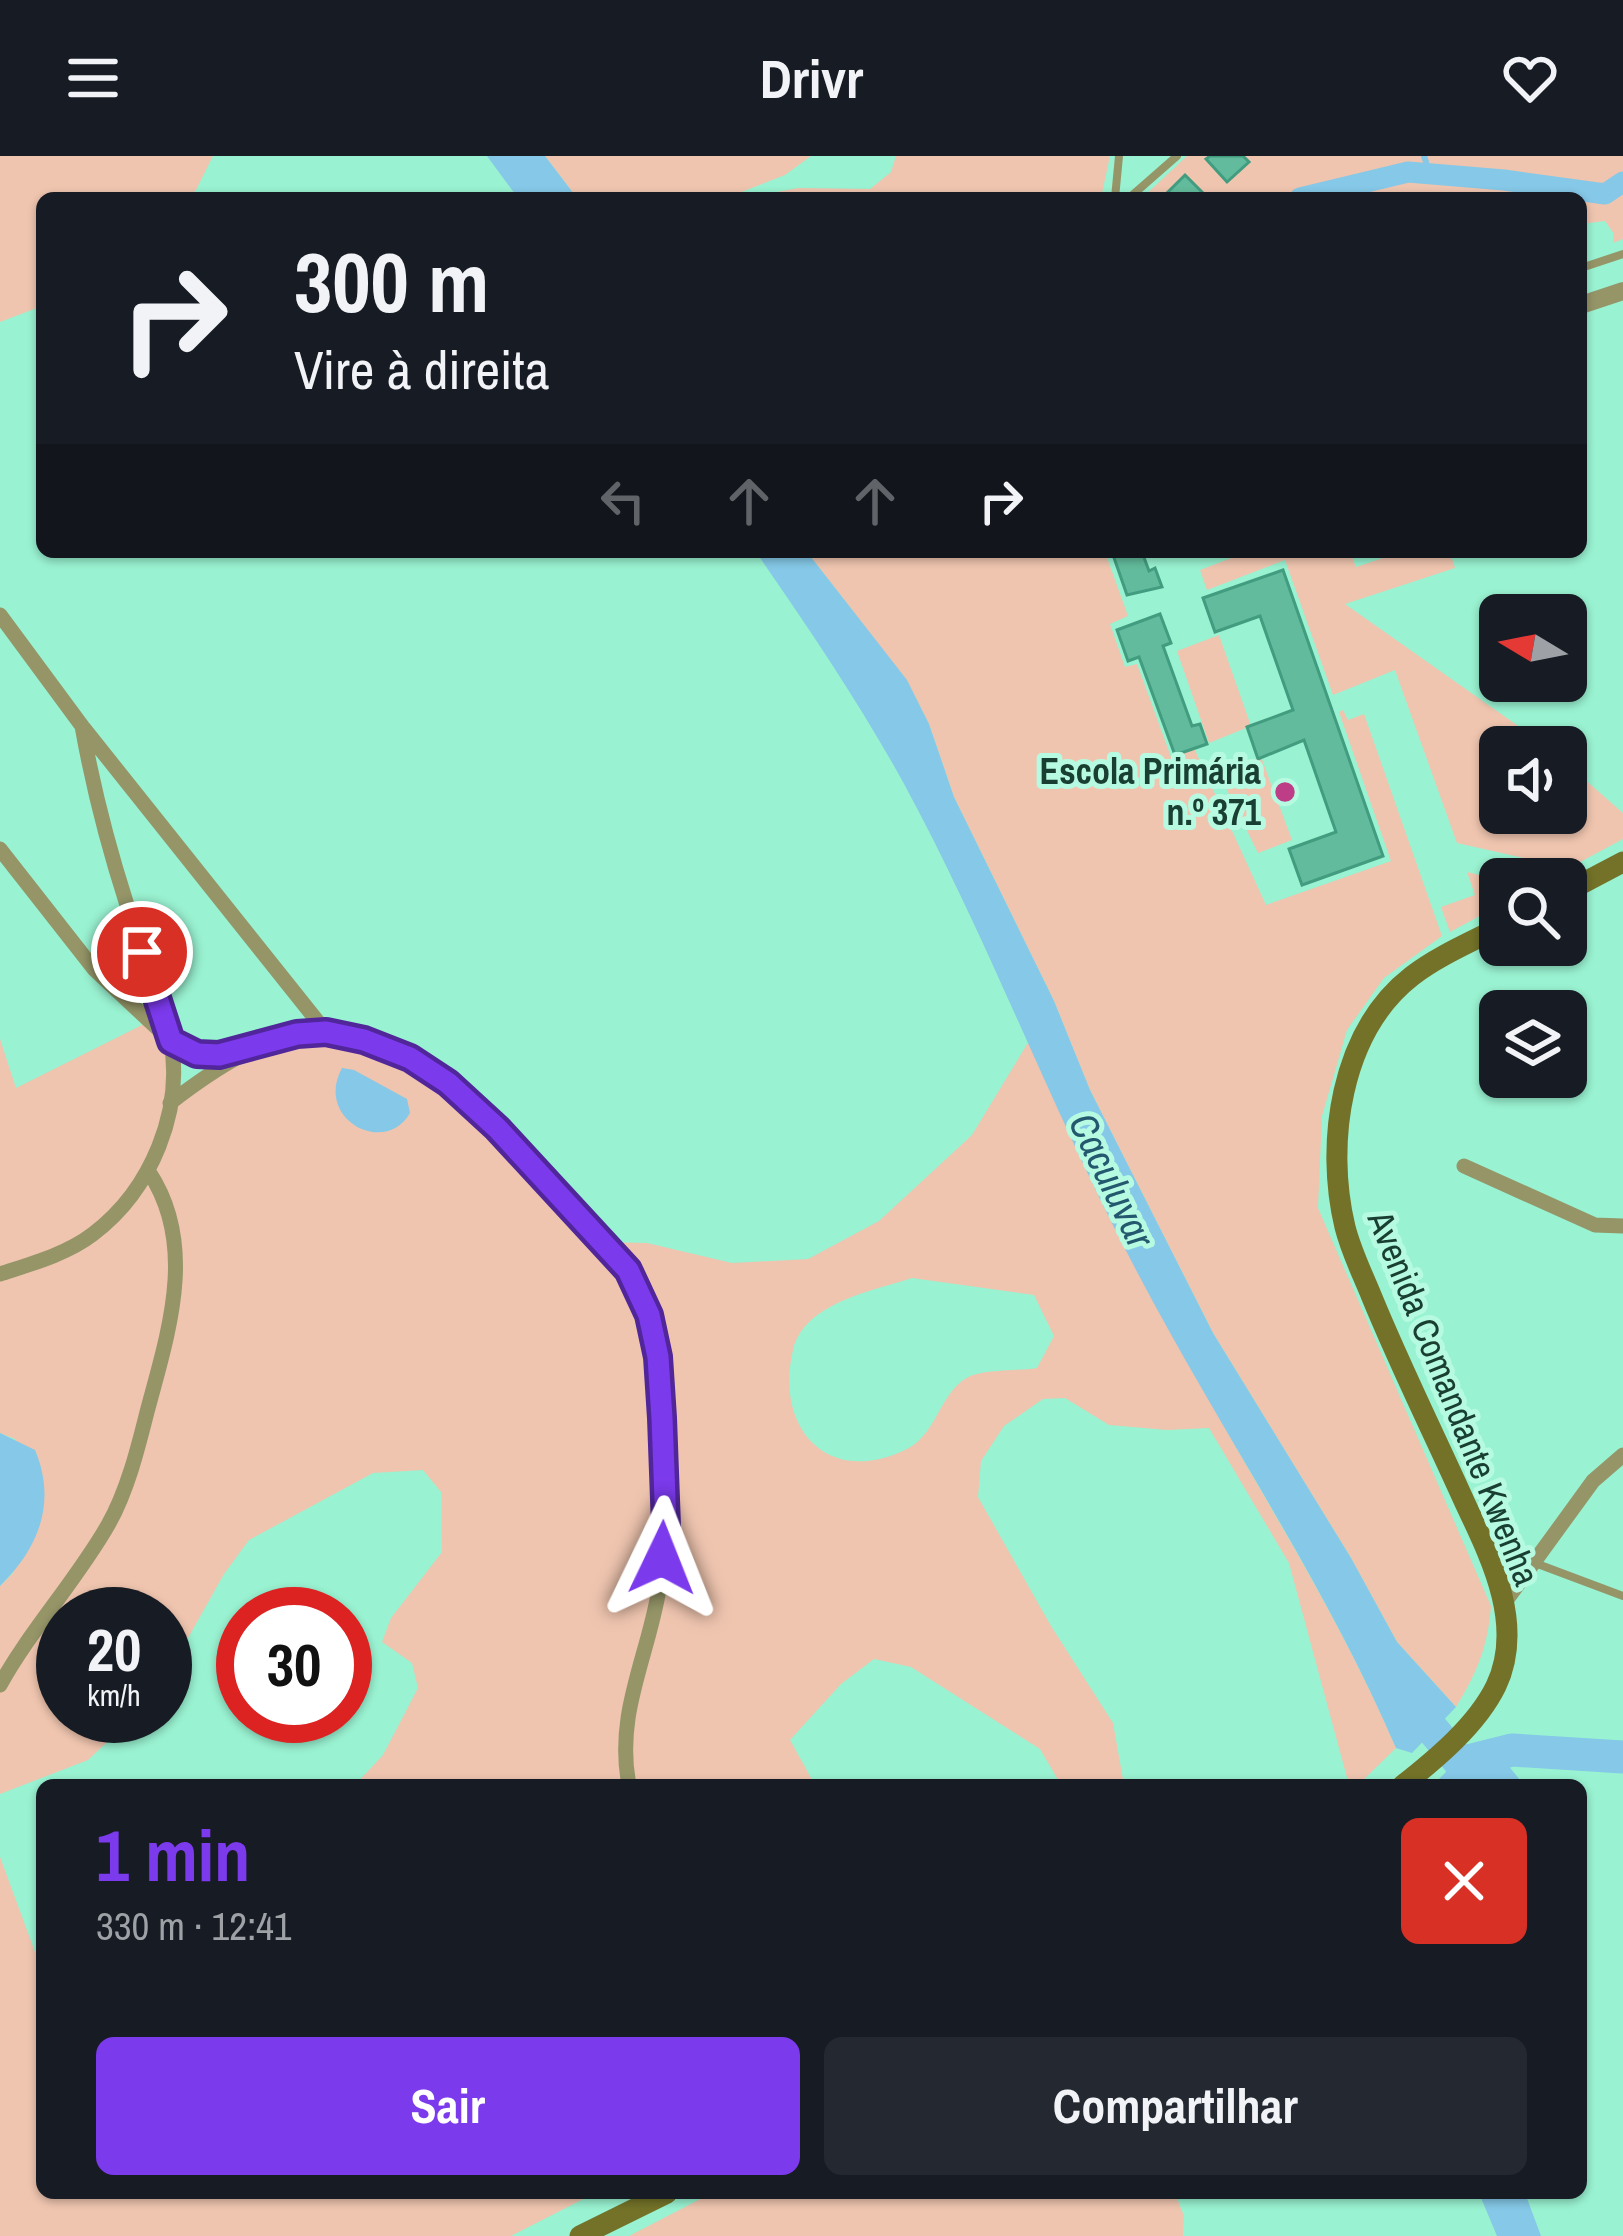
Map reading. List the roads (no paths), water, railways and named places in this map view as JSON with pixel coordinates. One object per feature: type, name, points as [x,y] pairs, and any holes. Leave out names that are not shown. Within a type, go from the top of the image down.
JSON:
[{"type":"main road","points":[[1587,881],[1623,862]]},
{"type":"main road","name":"Avenida Comandante Kwenha","points":[[1411,1779],[1475,1718],[1498,1684],[1505,1602],[1486,1548],[1346,1233],[1337,1187],[1339,1121],[1347,1079],[1382,1008],[1411,977],[1479,939]]},
{"type":"main road","points":[[580,2236],[655,2199]]},
{"type":"street","points":[[1587,303],[1623,291]]},
{"type":"street","points":[[0,615],[82,726],[326,1032]]},
{"type":"street","points":[[0,1274],[91,1236],[132,1198],[159,1149],[170,1103],[171,1041],[95,801],[82,726]]},
{"type":"street","points":[[0,849],[94,969],[171,1041],[197,1054],[219,1055],[297,1034],[326,1032],[410,1058],[448,1083],[497,1128],[628,1270],[649,1315],[658,1357],[666,1526],[659,1592],[628,1703],[623,1744],[628,1779]]},
{"type":"street","points":[[170,1103],[220,1064],[256,1047]]},
{"type":"street","points":[[1464,1166],[1595,1225],[1623,1226]]},
{"type":"street","points":[[0,1685],[110,1522],[139,1443],[176,1298],[171,1220],[166,1197],[149,1172]]},
{"type":"street","points":[[1505,1602],[1593,1481],[1623,1455]]},
{"type":"lane","points":[[1116,192],[1120,156]]},
{"type":"lane","points":[[1136,192],[1178,156]]},
{"type":"lane","points":[[1587,266],[1623,254]]},
{"type":"lane","points":[[1534,1562],[1623,1596]]},
{"type":"water","points":[[487,156],[545,156],[572,192],[514,192]]},
{"type":"water","points":[[760,558],[812,558],[907,680],[929,724],[954,797],[1054,1001],[1090,1090],[1213,1333],[1397,1642],[1456,1707],[1412,1753],[1396,1748],[1337,1625],[1167,1328],[1075,1147],[934,842],[814,637]]},
{"type":"water","points":[[342,1068],[407,1099],[410,1113],[399,1126],[385,1132],[356,1126],[337,1103]]},
{"type":"water","points":[[0,1433],[35,1450],[44,1506],[34,1540],[0,1586]]},
{"type":"water","points":[[1474,1744],[1491,1744],[1519,1779],[1439,1779]]},
{"type":"water","points":[[1482,2199],[1527,2199],[1541,2236],[1497,2236]]},
{"type":"waterway","points":[[1424,156],[1426,162]]},
{"type":"waterway","points":[[1325,192],[1408,172],[1605,194],[1623,182]]},
{"type":"waterway","name":"Caculuvar","points":[[1407,1699],[1474,1779]]},
{"type":"waterway","points":[[1460,1763],[1512,1750],[1623,1757]]},
{"type":"place","name":"Escola Primária n.º 371","points":[[1285,792]]}]
